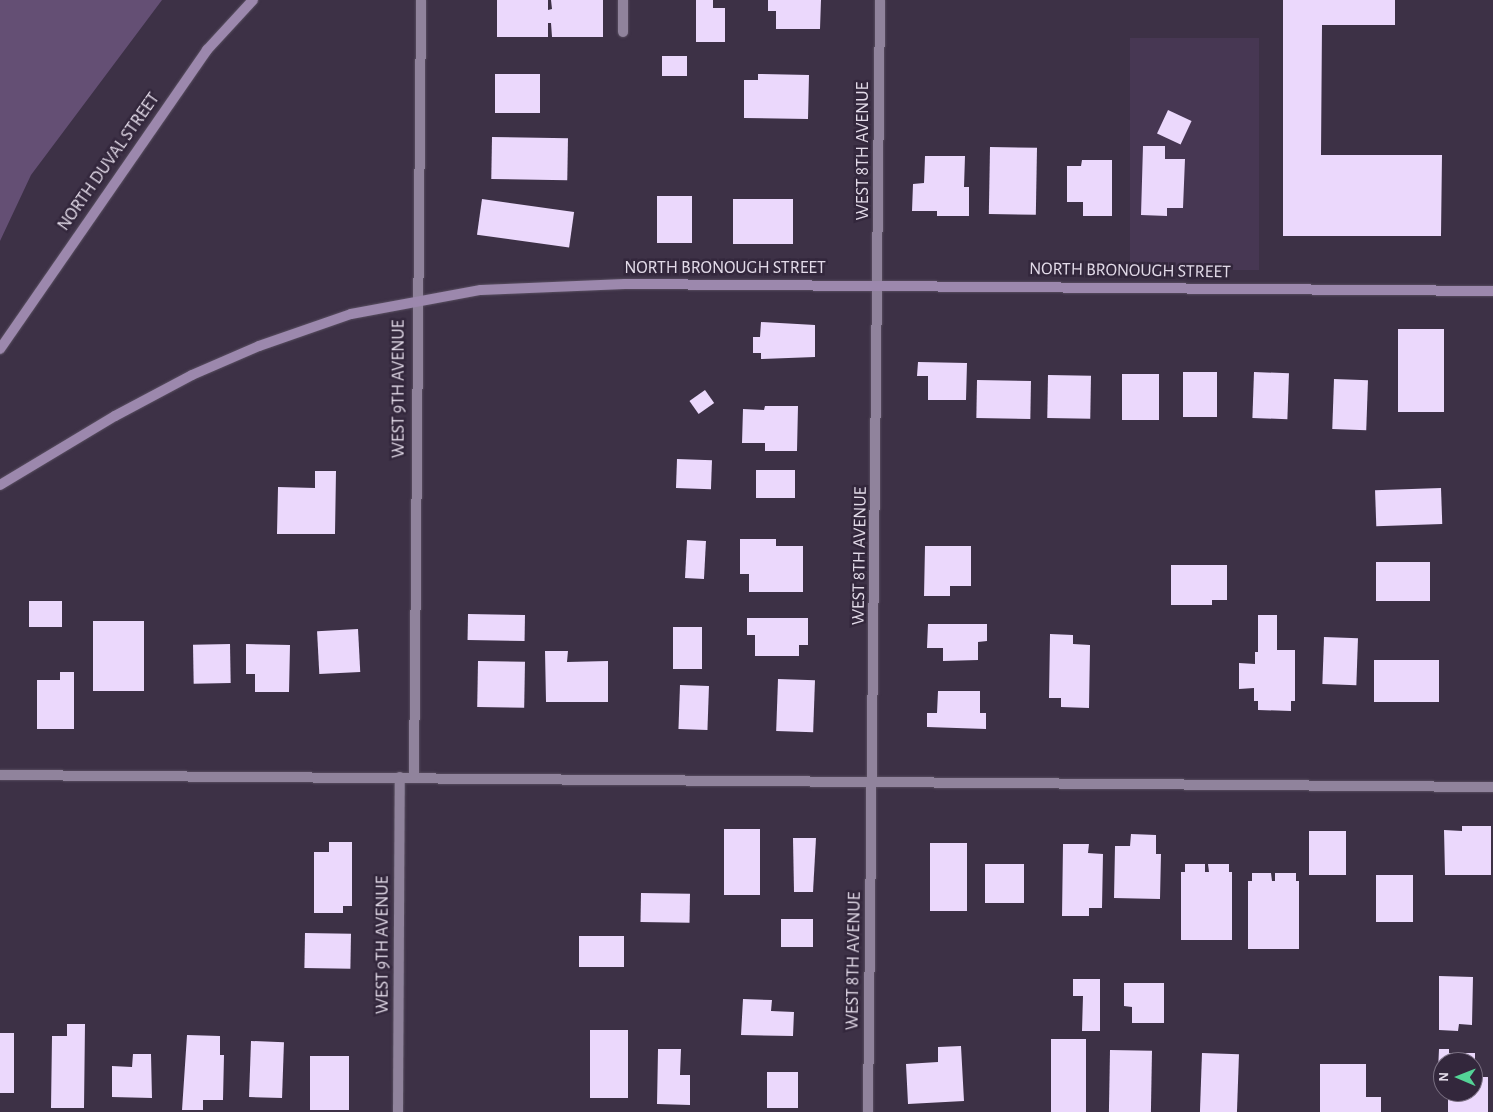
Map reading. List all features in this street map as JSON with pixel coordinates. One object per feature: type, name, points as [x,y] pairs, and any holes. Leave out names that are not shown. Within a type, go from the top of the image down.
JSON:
[{"type":"main road","name":"NORTH DUVAL STREET","points":[[0,349],[206,50],[253,0]]},
{"type":"main road","name":"NORTH BRONOUGH STREET","points":[[0,485],[115,416],[192,375],[259,346],[351,314],[481,290],[625,284],[1493,291]]},
{"type":"street","name":"WEST 9TH AVENUE","points":[[414,778],[416,302],[421,0]]},
{"type":"street","points":[[623,0],[623,32]]},
{"type":"street","name":"WEST 8TH AVENUE","points":[[868,1112],[879,285],[880,0]]},
{"type":"street","points":[[0,775],[1493,787]]},
{"type":"street","name":"WEST 9TH AVENUE","points":[[398,1112],[400,777]]},
{"type":"shaded area","points":[[0,0],[162,0],[31,175],[0,241]]},
{"type":"shaded area","points":[[1130,38],[1259,38],[1259,270],[1130,270]]},
{"type":"building","points":[[497,0],[548,0],[548,10],[552,9],[551,0],[603,0],[603,37],[552,37],[551,23],[548,23],[548,37],[497,37]]},
{"type":"building","points":[[696,0],[713,0],[713,8],[725,8],[725,42],[696,42]]},
{"type":"building","points":[[768,0],[821,0],[820,29],[776,29],[776,11],[768,11]]},
{"type":"building","points":[[1283,0],[1395,0],[1395,25],[1322,25],[1321,155],[1442,155],[1441,236],[1283,236]]},
{"type":"building","points":[[662,56],[687,56],[687,76],[662,76]]},
{"type":"building","points":[[495,74],[540,74],[540,113],[495,113]]},
{"type":"building","points":[[758,74],[809,75],[808,119],[744,118],[744,80],[758,80]]},
{"type":"building","points":[[1168,110],[1192,121],[1181,145],[1157,134]]},
{"type":"building","points":[[492,137],[568,138],[567,180],[491,179]]},
{"type":"building","points":[[1143,146],[1165,146],[1165,159],[1185,159],[1183,208],[1167,208],[1167,216],[1141,215]]},
{"type":"building","points":[[990,147],[1037,148],[1036,215],[989,214]]},
{"type":"building","points":[[925,156],[965,156],[964,187],[969,187],[969,216],[937,216],[937,211],[912,211],[913,184],[924,183]]},
{"type":"building","points":[[1082,160],[1112,160],[1112,216],[1083,216],[1083,202],[1067,202],[1067,166],[1081,166]]},
{"type":"building","points":[[657,196],[692,196],[692,243],[657,243]]},
{"type":"building","points":[[482,199],[574,212],[569,248],[477,235]]},
{"type":"building","points":[[733,199],[793,199],[793,244],[733,244]]},
{"type":"building","points":[[761,322],[815,325],[815,357],[761,359],[761,353],[753,353],[753,337],[760,337]]},
{"type":"building","points":[[1398,329],[1444,329],[1444,412],[1398,412]]},
{"type":"building","points":[[918,362],[967,363],[966,400],[928,400],[928,376],[917,376]]},
{"type":"building","points":[[1183,372],[1217,372],[1217,417],[1183,417]]},
{"type":"building","points":[[1254,372],[1289,373],[1287,419],[1252,418]]},
{"type":"building","points":[[1122,374],[1159,374],[1159,420],[1122,420]]},
{"type":"building","points":[[1048,375],[1091,376],[1090,419],[1047,418]]},
{"type":"building","points":[[1334,379],[1368,380],[1366,430],[1332,429]]},
{"type":"building","points":[[977,380],[1031,381],[1030,419],[976,418]]},
{"type":"building","points":[[705,390],[714,403],[699,414],[689,401]]},
{"type":"building","points":[[765,406],[798,406],[797,451],[765,451],[765,443],[742,443],[743,409],[764,410]]},
{"type":"building","points":[[677,459],[712,460],[711,489],[676,488]]},
{"type":"building","points":[[756,470],[795,470],[795,498],[756,498]]},
{"type":"building","points":[[315,471],[336,471],[335,534],[277,534],[278,487],[315,488]]},
{"type":"building","points":[[1441,488],[1442,524],[1376,526],[1375,490]]},
{"type":"building","points":[[740,539],[776,539],[776,546],[803,546],[803,592],[749,592],[749,574],[740,574]]},
{"type":"building","points":[[687,540],[706,541],[704,579],[685,578]]},
{"type":"building","points":[[925,546],[971,546],[971,586],[950,586],[950,596],[924,596]]},
{"type":"building","points":[[1376,562],[1430,562],[1430,601],[1376,601]]},
{"type":"building","points":[[1171,565],[1227,565],[1227,600],[1212,600],[1212,605],[1171,605]]},
{"type":"building","points":[[29,601],[62,601],[62,627],[29,627]]},
{"type":"building","points":[[468,614],[525,615],[525,641],[468,640]]},
{"type":"building","points":[[1258,615],[1277,615],[1277,650],[1295,650],[1295,701],[1291,701],[1291,711],[1258,710],[1258,701],[1254,701],[1254,688],[1239,689],[1239,663],[1255,664],[1255,652],[1258,652]]},
{"type":"building","points":[[747,618],[808,618],[808,645],[799,645],[799,656],[755,656],[755,635],[747,635]]},
{"type":"building","points":[[93,621],[144,621],[144,691],[93,691]]},
{"type":"building","points":[[928,624],[987,624],[987,641],[978,642],[978,660],[943,661],[943,648],[927,648]]},
{"type":"building","points":[[673,627],[702,627],[702,669],[673,669]]},
{"type":"building","points":[[358,629],[360,672],[319,674],[317,631]]},
{"type":"building","points":[[1050,634],[1073,635],[1073,644],[1090,645],[1089,708],[1061,707],[1061,698],[1049,698]]},
{"type":"building","points":[[1324,637],[1358,638],[1356,685],[1322,684]]},
{"type":"building","points":[[230,644],[231,683],[194,684],[193,645]]},
{"type":"building","points":[[246,644],[290,645],[289,692],[255,692],[255,674],[246,674]]},
{"type":"building","points":[[545,651],[568,651],[567,662],[608,661],[608,702],[546,702]]},
{"type":"building","points":[[1374,660],[1439,660],[1439,702],[1374,702]]},
{"type":"building","points":[[478,661],[525,662],[524,708],[477,707]]},
{"type":"building","points":[[60,672],[74,672],[74,729],[37,729],[37,680],[60,680]]},
{"type":"building","points":[[778,679],[815,680],[813,732],[776,731]]},
{"type":"building","points":[[680,685],[709,686],[707,730],[678,729]]},
{"type":"building","points":[[938,691],[980,691],[980,713],[986,713],[986,729],[927,727],[927,713],[937,713]]},
{"type":"building","points":[[1462,826],[1491,826],[1491,875],[1445,875],[1444,830],[1462,831]]},
{"type":"building","points":[[724,829],[760,829],[760,895],[724,895]]},
{"type":"building","points":[[1309,831],[1346,831],[1346,875],[1309,875]]},
{"type":"building","points":[[1131,834],[1156,835],[1156,854],[1161,854],[1160,899],[1114,898],[1115,846],[1130,846]]},
{"type":"building","points":[[793,838],[816,838],[813,892],[794,892]]},
{"type":"building","points":[[329,842],[352,842],[352,906],[343,906],[343,913],[314,913],[314,852],[329,852]]},
{"type":"building","points":[[930,843],[967,843],[967,911],[930,911]]},
{"type":"building","points":[[1063,844],[1089,844],[1088,853],[1103,854],[1102,908],[1089,908],[1089,916],[1062,916]]},
{"type":"building","points":[[985,864],[1024,864],[1024,903],[985,903]]},
{"type":"building","points":[[1185,864],[1205,864],[1205,872],[1209,872],[1208,864],[1229,864],[1229,872],[1232,872],[1232,940],[1181,940],[1181,872],[1185,872]]},
{"type":"building","points":[[1252,873],[1271,873],[1272,881],[1275,881],[1275,873],[1296,873],[1296,881],[1299,881],[1299,949],[1248,949],[1248,881],[1252,881]]},
{"type":"building","points":[[1376,875],[1413,875],[1413,922],[1376,922]]},
{"type":"building","points":[[641,893],[690,894],[689,923],[640,922]]},
{"type":"building","points":[[781,919],[813,919],[813,947],[781,947]]},
{"type":"building","points":[[305,933],[351,934],[350,969],[304,968]]},
{"type":"building","points":[[579,936],[624,936],[624,967],[579,967]]},
{"type":"building","points":[[1439,976],[1473,977],[1472,1025],[1459,1024],[1458,1031],[1439,1030]]},
{"type":"building","points":[[1073,979],[1100,979],[1100,1031],[1082,1031],[1083,996],[1073,996]]},
{"type":"building","points":[[1124,983],[1164,983],[1164,1023],[1132,1023],[1132,1007],[1124,1006]]},
{"type":"building","points":[[743,999],[772,1000],[771,1011],[794,1012],[793,1036],[741,1035]]},
{"type":"building","points":[[67,1024],[85,1024],[84,1108],[51,1108],[52,1036],[67,1036]]},
{"type":"building","points":[[590,1030],[628,1030],[628,1098],[590,1098]]},
{"type":"building","points":[[0,1033],[14,1033],[14,1093],[0,1093]]},
{"type":"building","points":[[187,1035],[220,1036],[220,1055],[224,1055],[223,1100],[203,1100],[203,1110],[182,1110]]},
{"type":"building","points":[[1051,1039],[1086,1039],[1086,1112],[1051,1112]]},
{"type":"building","points":[[251,1041],[284,1042],[282,1098],[249,1097]]},
{"type":"building","points":[[961,1046],[964,1101],[908,1104],[906,1064],[938,1062],[938,1047]]},
{"type":"building","points":[[658,1049],[681,1049],[680,1075],[690,1075],[690,1105],[657,1104]]},
{"type":"building","points":[[1439,1049],[1449,1049],[1449,1052],[1439,1052]]},
{"type":"building","points":[[1110,1050],[1152,1051],[1151,1112],[1109,1112]]},
{"type":"building","points":[[1202,1053],[1239,1054],[1237,1112],[1200,1112]]},
{"type":"building","points":[[133,1054],[151,1054],[152,1098],[112,1097],[112,1066],[132,1067]]},
{"type":"building","points":[[310,1056],[349,1056],[349,1110],[310,1110]]},
{"type":"building","points":[[1320,1064],[1366,1064],[1366,1097],[1381,1097],[1381,1112],[1320,1112]]},
{"type":"building","points":[[767,1072],[798,1072],[798,1108],[767,1108]]},
{"type":"building","points":[[1483,1077],[1488,1077],[1488,1112],[1448,1112],[1448,1102],[1483,1102]]}]
